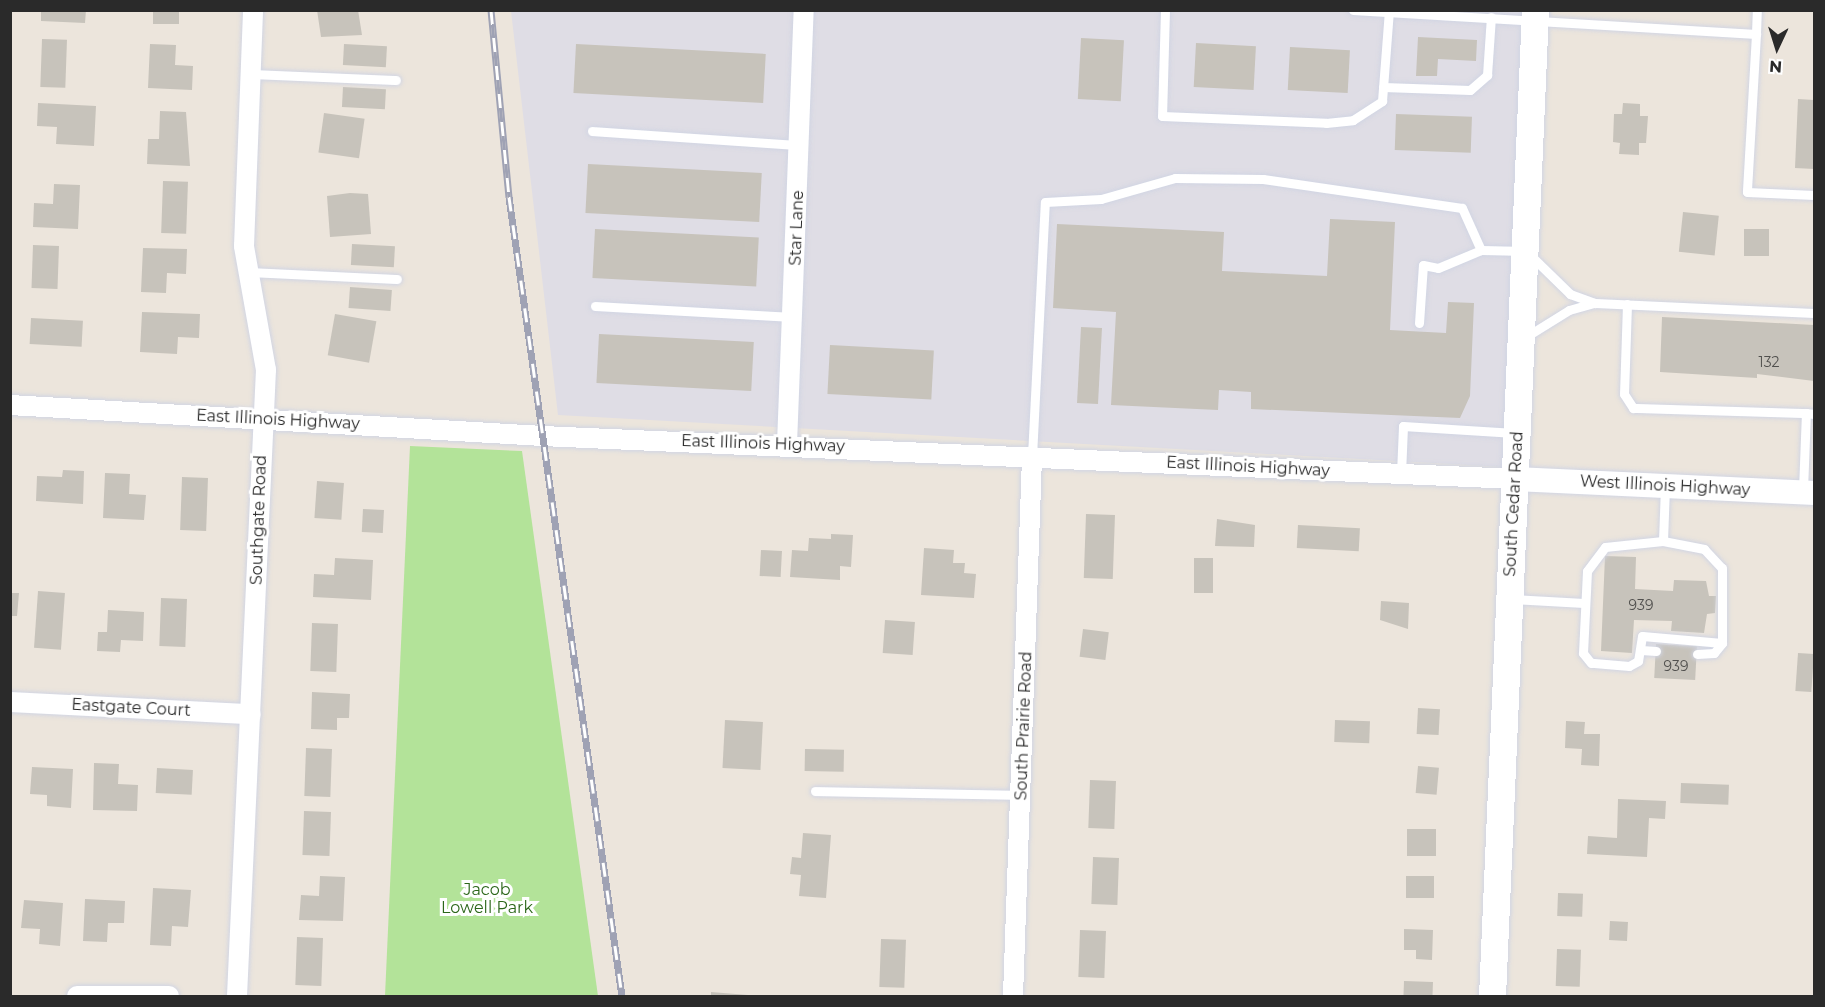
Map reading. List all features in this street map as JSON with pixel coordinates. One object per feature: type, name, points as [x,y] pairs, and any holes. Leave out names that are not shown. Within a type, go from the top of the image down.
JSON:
[{"type":"main road","name":"South Cedar Road","points":[[1492,996],[1535,15]]},
{"type":"street","name":"Southgate Road","points":[[237,996],[264,419],[264,340],[248,272],[244,222],[253,10]]},
{"type":"street","name":"Star Lane","points":[[787,444],[804,10]]},
{"type":"street","name":"East Illinois Highway","points":[[10,405],[1516,479]]},
{"type":"street","name":"South Prairie Road","points":[[1013,996],[1032,456]]},
{"type":"street","name":"West Illinois Highway","points":[[1516,479],[1809,493]]},
{"type":"street","name":"Eastgate Court","points":[[10,702],[251,714]]},
{"type":"street","points":[[77,996],[169,996]]},
{"type":"lane","points":[[1165,10],[1162,116],[1353,120],[1382,101],[1389,11]]},
{"type":"lane","points":[[1353,10],[1491,17],[1535,15],[1756,34]]},
{"type":"lane","points":[[1757,10],[1747,192],[1815,195]]},
{"type":"lane","points":[[1383,87],[1470,90],[1487,75],[1491,17]]},
{"type":"lane","points":[[250,74],[396,81]]},
{"type":"lane","points":[[592,131],[800,145]]},
{"type":"lane","points":[[1032,456],[1045,202],[1101,199],[1175,178],[1263,179],[1462,208],[1481,250]]},
{"type":"lane","points":[[1419,323],[1423,265],[1438,268],[1481,250],[1526,251],[1570,294],[1595,303]]},
{"type":"lane","points":[[248,272],[397,279]]},
{"type":"lane","points":[[1522,339],[1569,310],[1595,303],[1815,313]]},
{"type":"lane","points":[[1627,304],[1624,394],[1634,408],[1810,413],[1809,493]]},
{"type":"lane","points":[[595,306],[793,317]]},
{"type":"lane","points":[[1401,474],[1403,426],[1518,433]]},
{"type":"lane","points":[[1663,541],[1665,486]]},
{"type":"lane","points":[[1697,654],[1714,653],[1722,643],[1722,568],[1704,549],[1663,541],[1605,548],[1587,571],[1583,653],[1591,663],[1629,666],[1641,650],[1642,636],[1722,643]]},
{"type":"lane","points":[[1509,599],[1584,603]]},
{"type":"lane","points":[[1641,650],[1656,651]]},
{"type":"lane","points":[[815,791],[1021,795]]},
{"type":"shaded area","points":[[511,11],[1527,11],[1505,467],[558,415]]},
{"type":"green space","name":"Jacob Lowell Park","points":[[410,446],[522,451],[598,996],[385,996]]},
{"type":"building","points":[[41,10],[86,10],[85,23],[41,21]]},
{"type":"building","points":[[153,10],[179,10],[179,24],[153,24]]},
{"type":"building","points":[[317,10],[358,10],[362,35],[321,37]]},
{"type":"building","points":[[1418,37],[1477,40],[1476,61],[1438,59],[1437,76],[1416,76]]},
{"type":"building","points":[[1081,38],[1124,40],[1121,101],[1078,99]]},
{"type":"building","points":[[42,39],[67,40],[65,88],[40,87]]},
{"type":"building","points":[[1196,43],[1256,46],[1254,90],[1194,87]]},
{"type":"building","points":[[150,44],[176,45],[175,65],[193,66],[192,90],[148,88]]},
{"type":"building","points":[[344,44],[387,46],[386,67],[343,65]]},
{"type":"building","points":[[576,44],[766,54],[763,103],[573,93]]},
{"type":"building","points":[[1290,47],[1350,50],[1348,93],[1288,90]]},
{"type":"building","points":[[343,87],[386,89],[385,109],[342,107]]},
{"type":"building","points":[[1798,99],[1814,100],[1814,169],[1795,168]]},
{"type":"building","points":[[38,103],[96,106],[94,146],[56,144],[57,127],[37,126]]},
{"type":"building","points":[[1623,103],[1640,104],[1640,116],[1648,116],[1646,143],[1639,143],[1639,155],[1619,154],[1620,143],[1613,142],[1614,114],[1622,114]]},
{"type":"building","points":[[160,111],[186,112],[190,166],[147,164],[148,139],[159,139]]},
{"type":"building","points":[[324,113],[365,119],[359,158],[318,153]]},
{"type":"building","points":[[1396,114],[1472,117],[1471,153],[1395,150]]},
{"type":"building","points":[[588,164],[762,173],[759,222],[585,213]]},
{"type":"building","points":[[163,181],[188,182],[186,234],[161,233]]},
{"type":"building","points":[[54,184],[80,185],[78,229],[33,227],[34,203],[53,204]]},
{"type":"building","points":[[350,193],[368,194],[371,234],[330,237],[327,196]]},
{"type":"building","points":[[1683,212],[1719,216],[1715,256],[1679,252]]},
{"type":"building","points":[[1330,219],[1395,222],[1390,330],[1446,333],[1448,302],[1474,303],[1470,396],[1460,418],[1251,409],[1251,392],[1219,390],[1218,410],[1111,405],[1116,312],[1053,308],[1057,224],[1224,232],[1222,271],[1327,276]]},
{"type":"building","points":[[595,229],[759,238],[756,287],[592,278]]},
{"type":"building","points":[[1744,229],[1769,229],[1769,256],[1744,256]]},
{"type":"building","points":[[352,244],[395,246],[394,267],[351,265]]},
{"type":"building","points":[[33,245],[59,246],[57,289],[31,288]]},
{"type":"building","points":[[143,248],[187,249],[186,274],[167,273],[166,293],[141,292]]},
{"type":"building","points":[[350,287],[392,290],[390,311],[349,308]]},
{"type":"building","points":[[142,312],[200,314],[199,338],[178,337],[177,354],[140,352]]},
{"type":"building","points":[[335,314],[376,321],[369,363],[328,355]]},
{"type":"building","points":[[1662,317],[1814,325],[1814,381],[1757,374],[1757,378],[1660,372]]},
{"type":"building","points":[[31,318],[83,321],[82,347],[30,344]]},
{"type":"building","points":[[1081,327],[1102,328],[1098,404],[1077,403]]},
{"type":"building","points":[[599,334],[754,342],[751,391],[596,383]]},
{"type":"building","points":[[830,345],[934,350],[931,399],[827,394]]},
{"type":"building","points":[[63,470],[84,471],[83,504],[36,501],[37,476],[62,477]]},
{"type":"building","points":[[105,473],[130,474],[129,494],[146,495],[144,520],[103,518]]},
{"type":"building","points":[[182,477],[208,478],[206,531],[180,530]]},
{"type":"building","points":[[317,481],[344,483],[341,520],[314,518]]},
{"type":"building","points":[[363,509],[384,510],[383,533],[362,532]]},
{"type":"building","points":[[1086,514],[1115,515],[1113,579],[1084,578]]},
{"type":"building","points":[[1217,519],[1255,525],[1254,547],[1215,546]]},
{"type":"building","points":[[1298,525],[1360,528],[1359,551],[1297,548]]},
{"type":"building","points":[[831,534],[853,535],[851,567],[840,566],[840,580],[790,577],[792,550],[808,551],[809,538],[831,539]]},
{"type":"building","points":[[924,548],[954,550],[953,563],[965,563],[964,573],[976,574],[974,598],[921,595]]},
{"type":"building","points":[[761,550],[782,551],[781,577],[760,576]]},
{"type":"building","points":[[1605,556],[1636,557],[1635,589],[1673,591],[1674,580],[1706,581],[1709,596],[1716,596],[1715,613],[1707,614],[1704,633],[1671,631],[1672,621],[1634,620],[1632,653],[1601,651]]},
{"type":"building","points":[[335,558],[373,560],[371,600],[313,597],[314,574],[334,575]]},
{"type":"building","points":[[1194,558],[1213,558],[1213,593],[1194,593]]},
{"type":"building","points":[[38,591],[65,593],[61,650],[34,648]]},
{"type":"building","points":[[10,593],[19,593],[17,616],[10,616]]},
{"type":"building","points":[[161,598],[187,599],[185,647],[159,646]]},
{"type":"building","points":[[1381,601],[1409,603],[1408,629],[1380,620]]},
{"type":"building","points":[[108,610],[144,612],[143,641],[121,640],[120,652],[97,651],[98,632],[107,632]]},
{"type":"building","points":[[885,620],[915,622],[913,655],[883,653]]},
{"type":"building","points":[[312,623],[338,624],[336,672],[310,671]]},
{"type":"building","points":[[1083,629],[1109,632],[1105,660],[1080,657]]},
{"type":"building","points":[[1656,644],[1697,646],[1695,680],[1654,678]]},
{"type":"building","points":[[1798,653],[1814,654],[1811,692],[1795,691]]},
{"type":"building","points":[[312,692],[350,694],[349,718],[337,718],[337,730],[311,729]]},
{"type":"building","points":[[1418,708],[1440,709],[1439,735],[1417,734]]},
{"type":"building","points":[[725,720],[763,722],[760,770],[722,768]]},
{"type":"building","points":[[1335,720],[1370,721],[1369,743],[1334,742]]},
{"type":"building","points":[[1566,721],[1585,722],[1584,734],[1600,734],[1599,766],[1581,765],[1582,749],[1565,748]]},
{"type":"building","points":[[306,748],[332,749],[330,797],[304,796]]},
{"type":"building","points":[[805,749],[844,750],[844,772],[805,771]]},
{"type":"building","points":[[94,763],[119,764],[118,784],[138,785],[137,811],[93,810]]},
{"type":"building","points":[[1418,766],[1439,768],[1437,795],[1416,793]]},
{"type":"building","points":[[32,767],[73,769],[71,808],[47,806],[47,795],[30,794]]},
{"type":"building","points":[[157,768],[193,770],[192,795],[156,793]]},
{"type":"building","points":[[1090,780],[1116,781],[1114,829],[1088,828]]},
{"type":"building","points":[[1681,783],[1729,785],[1728,805],[1680,803]]},
{"type":"building","points":[[1618,799],[1666,801],[1665,819],[1649,818],[1647,857],[1587,854],[1588,836],[1617,838]]},
{"type":"building","points":[[304,811],[331,812],[329,856],[302,855]]},
{"type":"building","points":[[1407,829],[1436,829],[1436,856],[1407,856]]},
{"type":"building","points":[[803,833],[831,835],[826,898],[799,896],[801,875],[790,874],[792,857],[801,858]]},
{"type":"building","points":[[1093,857],[1119,858],[1117,905],[1091,904]]},
{"type":"building","points":[[320,876],[345,877],[343,921],[299,920],[301,895],[319,896]]},
{"type":"building","points":[[1406,876],[1434,876],[1434,898],[1406,898]]},
{"type":"building","points":[[153,888],[191,890],[188,927],[172,926],[171,946],[150,945]]},
{"type":"building","points":[[1558,893],[1583,894],[1582,917],[1557,916]]},
{"type":"building","points":[[85,899],[125,901],[124,923],[108,923],[107,942],[83,941]]},
{"type":"building","points":[[24,900],[63,903],[60,946],[39,944],[40,929],[21,928]]},
{"type":"building","points":[[1610,921],[1628,922],[1627,941],[1609,940]]},
{"type":"building","points":[[1404,929],[1433,930],[1432,960],[1416,959],[1416,950],[1404,950]]},
{"type":"building","points":[[1080,930],[1106,931],[1104,978],[1078,977]]},
{"type":"building","points":[[297,937],[323,938],[321,986],[295,985]]},
{"type":"building","points":[[881,939],[906,940],[904,988],[879,987]]},
{"type":"building","points":[[1557,949],[1581,950],[1580,987],[1556,986]]},
{"type":"building","points":[[1404,981],[1433,982],[1432,996],[1403,996]]},
{"type":"building","points":[[711,992],[748,995],[748,996],[711,996]]},
{"type":"railway","points":[[491,10],[509,197],[622,996]]}]
